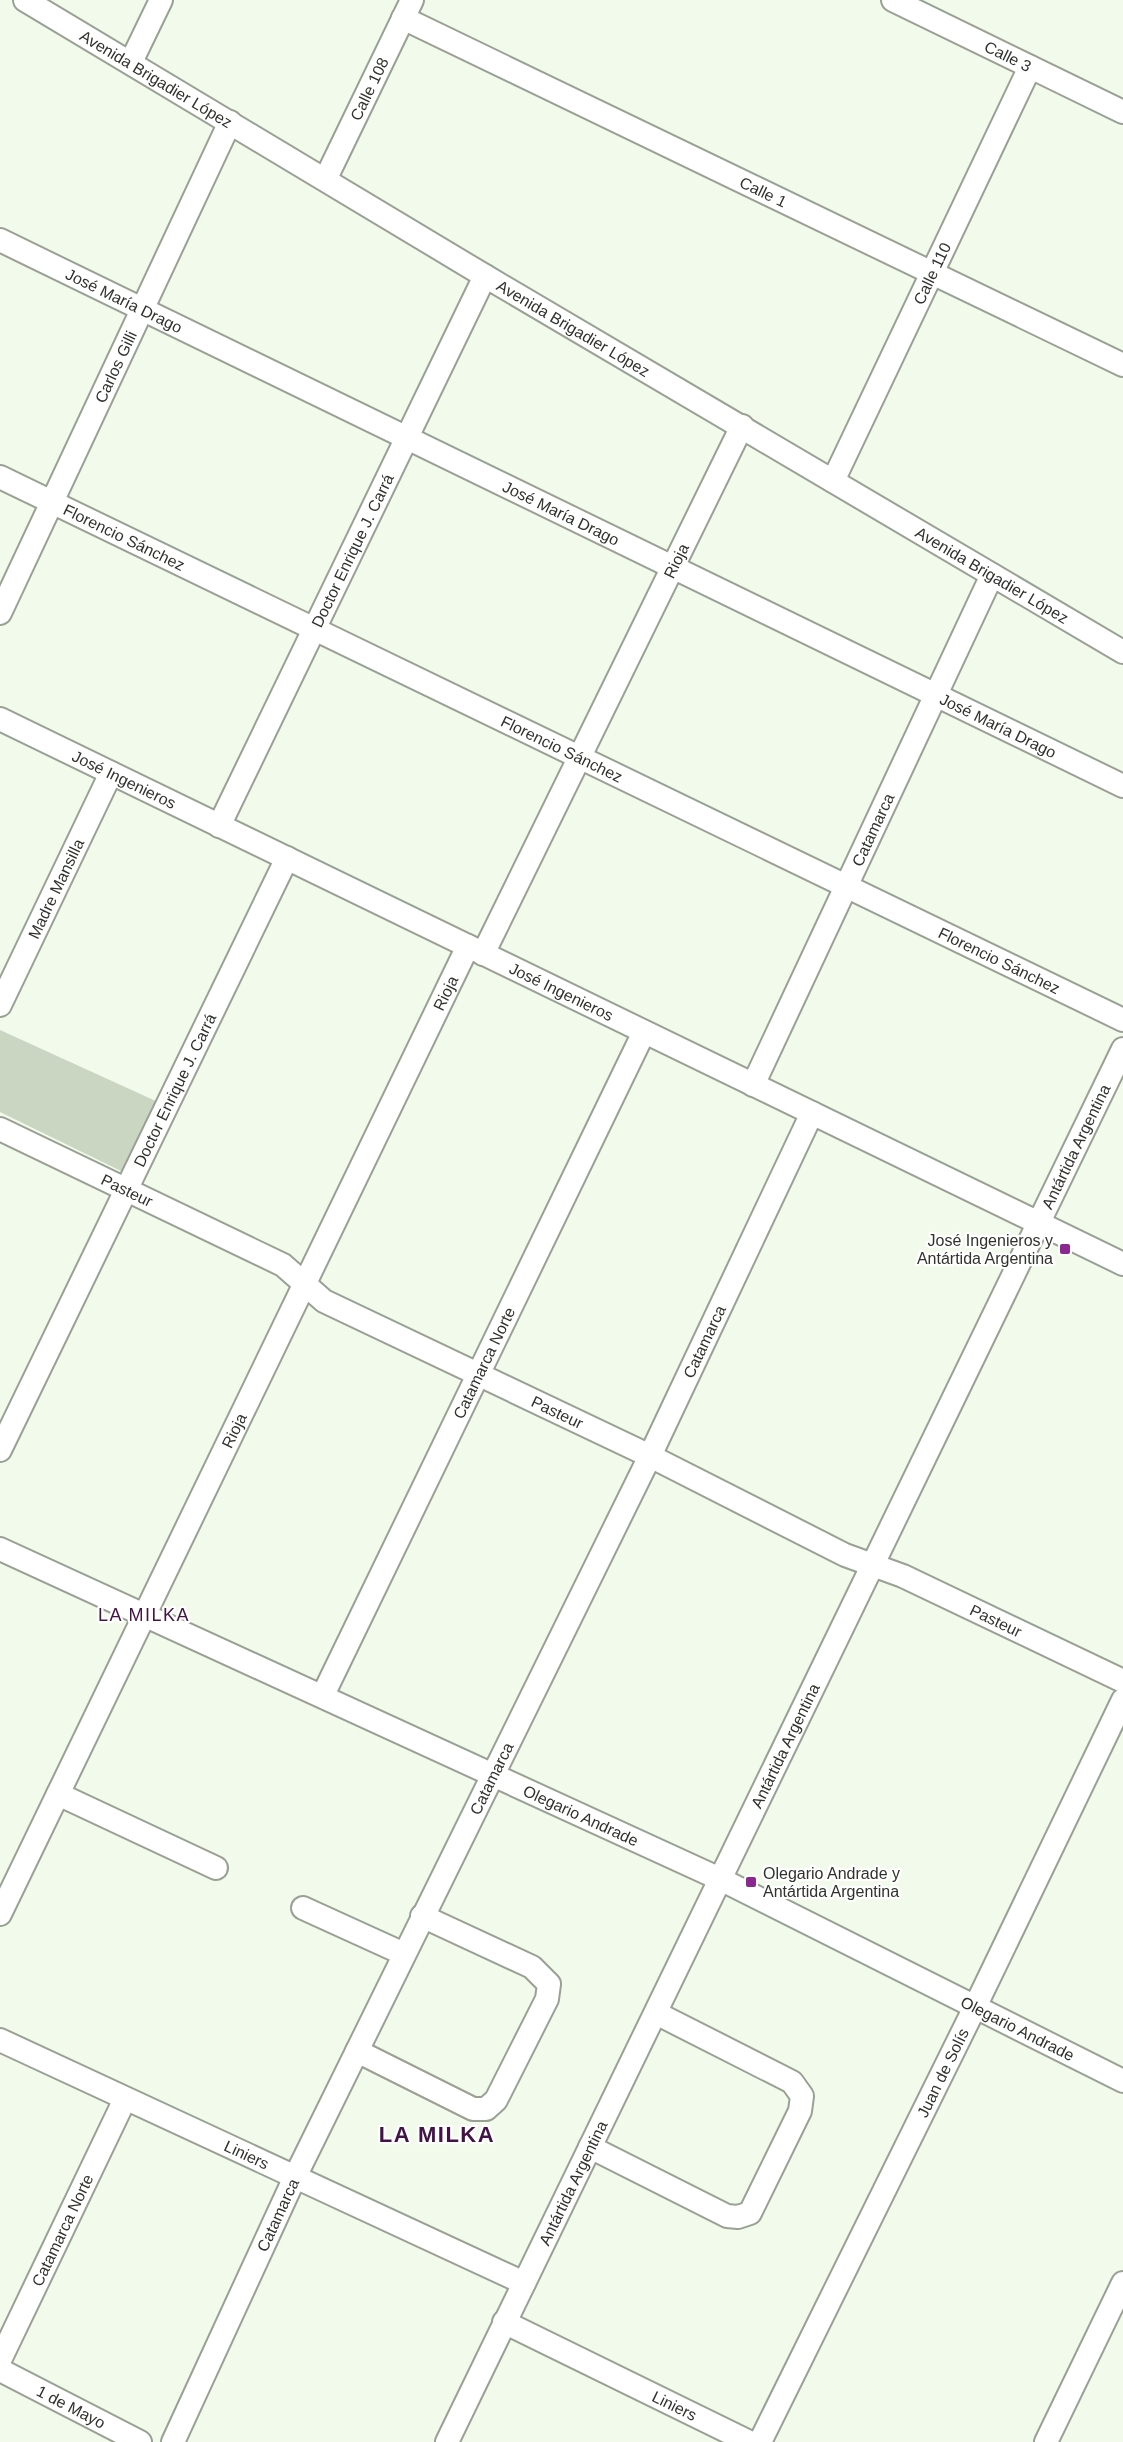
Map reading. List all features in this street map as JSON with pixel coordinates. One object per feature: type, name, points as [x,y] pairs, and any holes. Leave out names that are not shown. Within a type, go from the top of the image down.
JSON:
[{"type":"street","name":"Avenida Brigadier López","points":[[25,0],[326,178],[484,276],[1123,652]]},
{"type":"street","points":[[131,62],[161,0]]},
{"type":"street","name":"Calle 3","points":[[893,0],[1123,112]]},
{"type":"street","name":"Calle 108","points":[[326,178],[408,9]]},
{"type":"street","name":"Calle 1","points":[[408,9],[932,273],[1123,365]]},
{"type":"street","name":"Calle 110","points":[[833,481],[1030,68]]},
{"type":"street","name":"Carlos Gilli","points":[[0,613],[230,122]]},
{"type":"street","name":"José María Drago","points":[[0,240],[1123,786]]},
{"type":"street","name":"Doctor Enrique J. Carrá","points":[[219,826],[484,276]]},
{"type":"street","name":"Rioja","points":[[0,1914],[305,1284],[475,950],[579,757],[742,426]]},
{"type":"street","name":"Florencio Sánchez","points":[[0,477],[1123,1020]]},
{"type":"street","name":"Catamarca","points":[[753,1084],[992,575]]},
{"type":"street","name":"José Ingenieros","points":[[0,719],[1123,1264]]},
{"type":"street","name":"Madre Mansilla","points":[[0,1005],[111,773]]},
{"type":"street","name":"Doctor Enrique J. Carrá","points":[[0,1450],[287,858]]},
{"type":"street","name":"Catamarca Norte","points":[[323,1695],[644,1032]]},
{"type":"street","name":"Antártida Argentina","points":[[447,2442],[1123,1049]]},
{"type":"street","name":"Catamarca","points":[[173,2442],[295,2178],[492,1773],[650,1456],[812,1113]]},
{"type":"street","name":"Pasteur","points":[[0,1129],[283,1265],[324,1301],[650,1456],[845,1555],[903,1576],[1123,1681]]},
{"type":"street","name":"Olegario Andrade","points":[[0,1549],[323,1695],[720,1879],[1123,2081]]},
{"type":"street","name":"Juan de Solís","points":[[760,2442],[975,2007],[1123,1700]]},
{"type":"street","points":[[58,1794],[216,1869]]},
{"type":"street","points":[[303,1908],[404,1954]]},
{"type":"street","points":[[357,2051],[473,2109],[486,2109],[496,2100],[547,1999],[549,1984],[532,1967],[423,1916]]},
{"type":"street","points":[[590,2147],[727,2216],[738,2217],[750,2213],[795,2121],[802,2096],[792,2082],[656,2013]]},
{"type":"street","name":"Liniers","points":[[0,2040],[524,2283]]},
{"type":"street","name":"Catamarca Norte","points":[[0,2360],[125,2099]]},
{"type":"street","points":[[1046,2442],[1123,2283]]},
{"type":"street","name":"Liniers","points":[[504,2322],[749,2442]]},
{"type":"street","name":"1 de Mayo","points":[[0,2370],[140,2442]]},
{"type":"green space","points":[[0,1030],[158,1102],[123,1172],[0,1112]]},
{"type":"place","name":"José Ingenieros y Antártida Argentina","points":[[1065,1249]]},
{"type":"place","name":"Olegario Andrade y Antártida Argentina","points":[[751,1882]]},
{"type":"district","name":"LA MILKA","points":[[144,1615]]},
{"type":"district","name":"LA MILKA","points":[[437,2134]]}]
